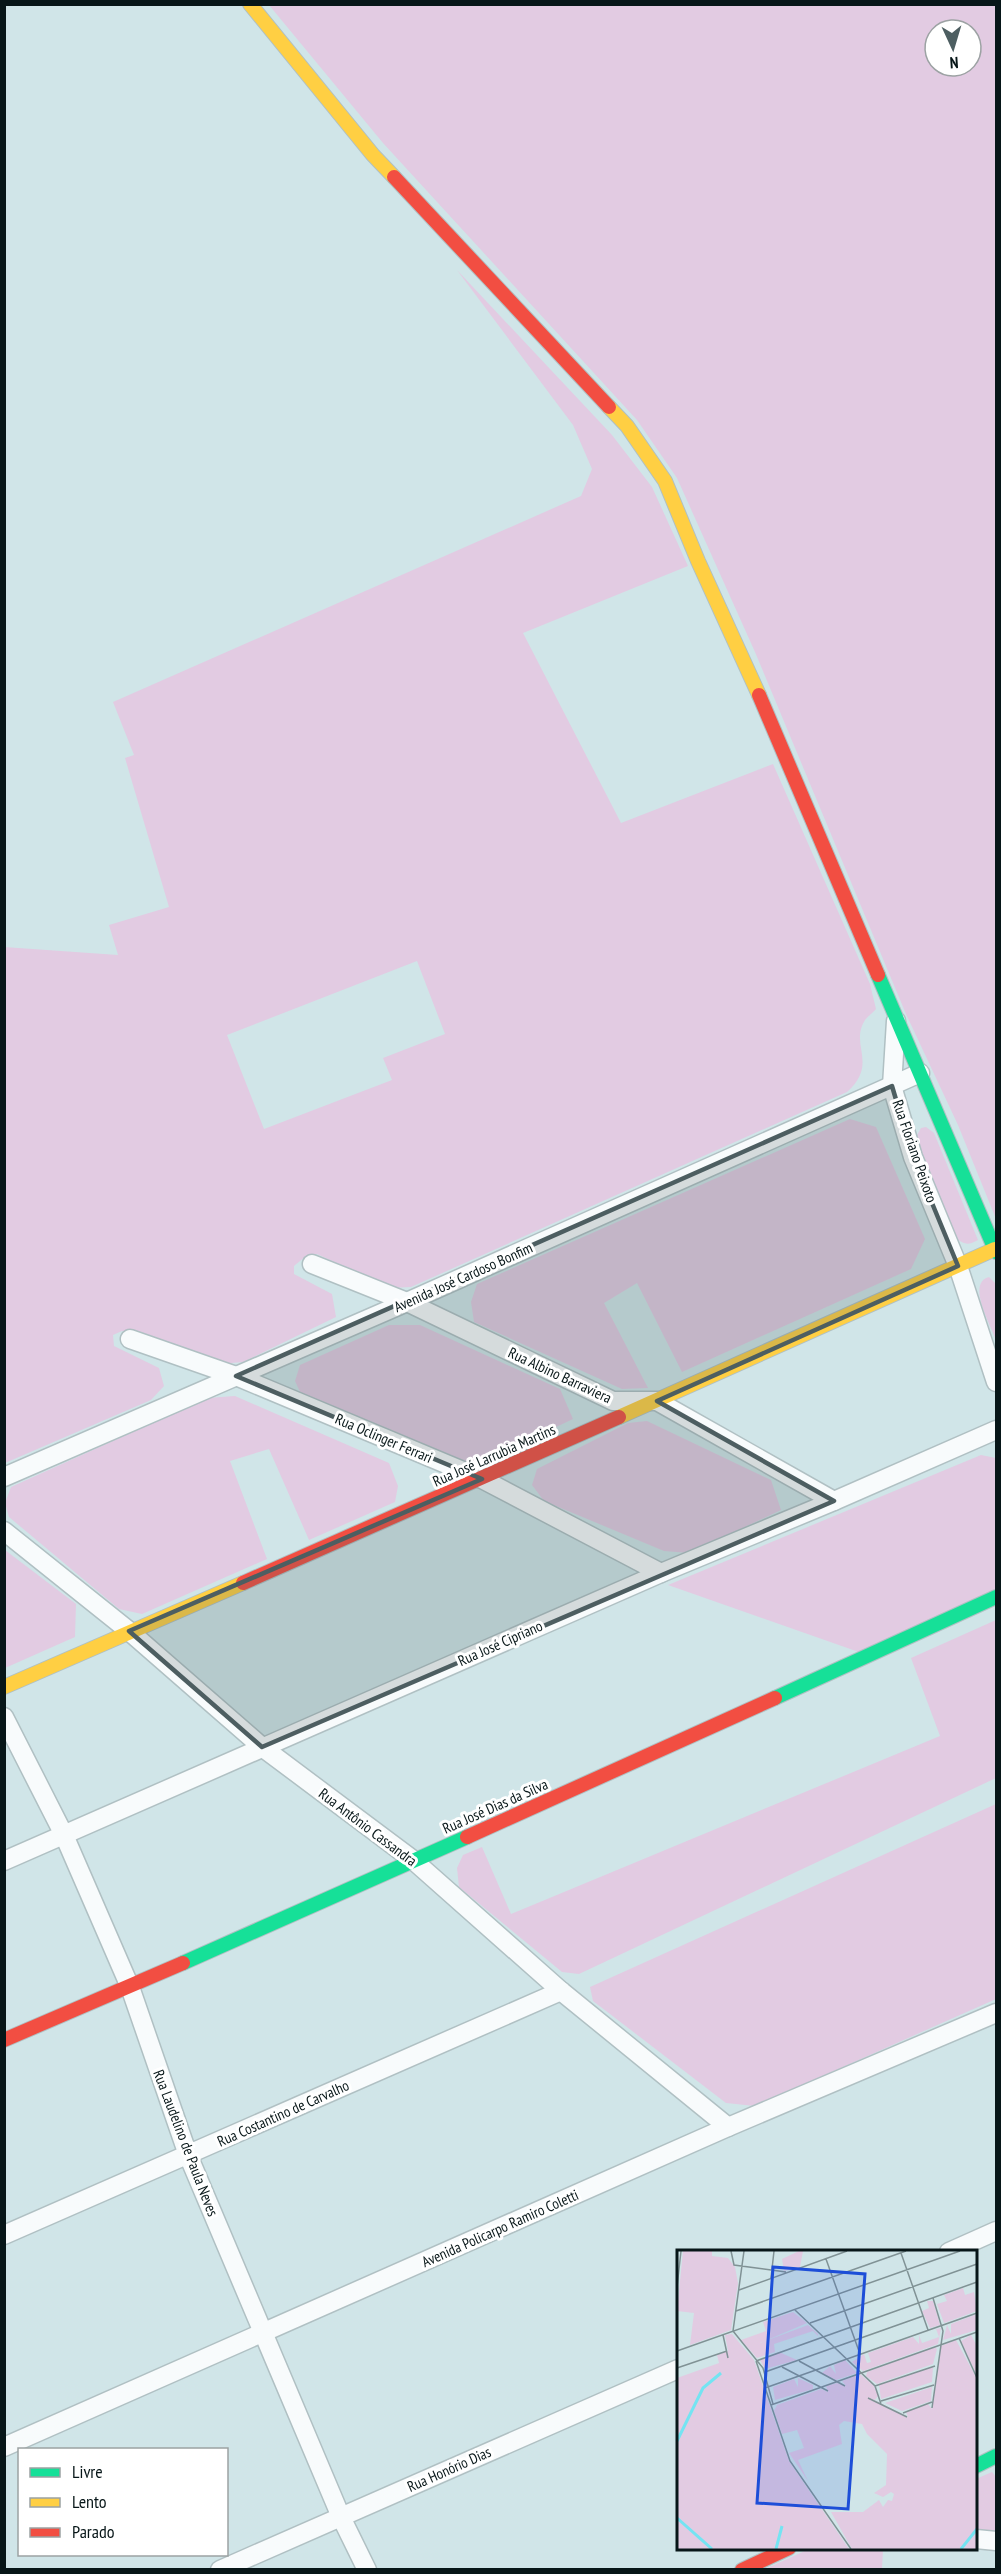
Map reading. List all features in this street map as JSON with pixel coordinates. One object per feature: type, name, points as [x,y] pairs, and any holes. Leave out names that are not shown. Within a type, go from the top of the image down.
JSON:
[{"type":"street","points":[[250,4],[373,155],[627,426],[664,481],[752,679],[896,1020]]},
{"type":"street","name":"Rua Floriano Peixoto","points":[[896,1020],[996,1251]]},
{"type":"street","name":"Rua Floriano Peixoto","points":[[896,1020],[892,1086],[914,1157],[958,1266],[996,1382]]},
{"type":"street","name":"Avenida José Cardoso Bonfim","points":[[4,1478],[407,1302],[920,1073]]},
{"type":"street","name":"Rua José Larrubia Martins","points":[[4,1687],[482,1479],[996,1251]]},
{"type":"street","name":"Rua Albino Barraviera","points":[[312,1264],[407,1302],[613,1401],[657,1401],[834,1501]]},
{"type":"street","name":"Rua Oclinger Ferrari","points":[[130,1339],[236,1376],[482,1479],[661,1573]]},
{"type":"street","name":"Rua José Cipriano","points":[[4,1861],[661,1573],[996,1430]]},
{"type":"street","name":"Rua Antônio Cassandra","points":[[4,1531],[129,1631],[262,1747],[413,1860],[561,1990],[728,2127]]},
{"type":"street","name":"Rua José Dias da Silva","points":[[4,2040],[130,1987],[996,1597]]},
{"type":"street","name":"Rua Laudelino de Paula Neves","points":[[4,1717],[64,1835],[130,1987],[188,2155],[341,2517],[367,2570]]},
{"type":"street","name":"Rua Costantino de Carvalho","points":[[4,2235],[561,1990]]},
{"type":"street","name":"Avenida Policarpo Ramiro Coletti","points":[[4,2447],[728,2127],[996,2013]]},
{"type":"street","points":[[953,2250],[996,2230]]},
{"type":"street","name":"Rua Honório Dias","points":[[220,2570],[677,2369]]},
{"type":"street","points":[[977,2465],[996,2456]]},
{"type":"street","points":[[977,2540],[996,2541]]},
{"type":"street","points":[[742,2570],[785,2550]]},
{"type":"highlighted area","points":[[892,1086],[913,1157],[958,1266],[657,1401],[834,1501],[262,1747],[129,1631],[482,1479],[236,1376]]},
{"type":"shaded area","points":[[269,5],[996,5],[996,1219],[958,1125],[906,1014],[755,652],[677,478],[637,420],[383,143]]},
{"type":"shaded area","points":[[457,270],[612,435],[652,487],[688,566],[523,633],[621,823],[773,764],[870,984],[876,1009],[865,1020],[861,1029],[863,1063],[856,1082],[847,1092],[411,1287],[390,1288],[317,1254],[306,1256],[294,1266],[294,1274],[332,1294],[336,1317],[243,1362],[219,1364],[141,1332],[122,1331],[113,1335],[114,1346],[159,1368],[164,1386],[151,1400],[5,1463],[4,947],[118,955],[109,925],[169,907],[125,758],[134,755],[113,702],[581,496],[592,469],[573,425]],"holes":[[[417,961],[445,1034],[383,1058],[392,1080],[264,1129],[227,1035]]]},
{"type":"shaded area","points":[[850,1119],[876,1127],[925,1239],[911,1269],[682,1372],[637,1283],[604,1303],[648,1388],[622,1389],[474,1322],[471,1302],[477,1284]]},
{"type":"shaded area","points":[[926,1127],[934,1133],[978,1240],[972,1243],[967,1244],[957,1239],[918,1143],[917,1135],[921,1128]]},
{"type":"shaded area","points":[[989,1277],[996,1284],[996,1340],[980,1296],[982,1281]]},
{"type":"shaded area","points":[[389,1325],[420,1325],[560,1389],[573,1419],[486,1460],[470,1464],[301,1394],[295,1381],[300,1365]]},
{"type":"shaded area","points":[[235,1396],[389,1463],[398,1486],[395,1502],[309,1540],[269,1449],[230,1461],[267,1559],[142,1614],[119,1609],[9,1517],[5,1503],[11,1487],[208,1398]]},
{"type":"shaded area","points":[[647,1421],[771,1480],[781,1510],[689,1553],[664,1551],[544,1501],[532,1485],[537,1469],[628,1423]]},
{"type":"shaded area","points":[[981,1455],[996,1458],[996,1602],[873,1657],[668,1585]]},
{"type":"shaded area","points":[[5,1550],[76,1604],[75,1637],[5,1668]]},
{"type":"shaded area","points":[[996,1620],[996,1778],[579,1974],[562,1972],[459,1887],[457,1868],[463,1855],[482,1847],[511,1914],[940,1736],[911,1658]]},
{"type":"shaded area","points":[[996,1804],[996,1999],[755,2106],[726,2103],[593,2001],[590,1987]]},
{"type":"shaded area","points":[[992,2472],[996,2477],[996,2530],[992,2533],[977,2532],[977,2479]]},
{"type":"shaded area","points":[[807,2550],[883,2550],[882,2569],[763,2570]]},
{"type":"traffic: fast","points":[[878,975],[996,1252]]},
{"type":"traffic: fast","points":[[775,1698],[996,1597]]},
{"type":"traffic: fast","points":[[183,1963],[467,1837]]},
{"type":"traffic: fast","points":[[977,2466],[996,2456]]},
{"type":"traffic: slow","points":[[250,4],[373,155],[394,177]]},
{"type":"traffic: slow","points":[[609,407],[627,426],[665,481],[698,561],[759,695]]},
{"type":"traffic: slow","points":[[619,1417],[995,1249]]},
{"type":"traffic: slow","points":[[4,1687],[243,1583]]},
{"type":"traffic: jam","points":[[394,177],[609,407]]},
{"type":"traffic: jam","points":[[759,695],[878,975]]},
{"type":"traffic: jam","points":[[243,1583],[619,1417]]},
{"type":"traffic: jam","points":[[467,1837],[775,1698]]},
{"type":"traffic: jam","points":[[4,2040],[183,1963]]},
{"type":"traffic: jam","points":[[742,2570],[785,2550]]}]
